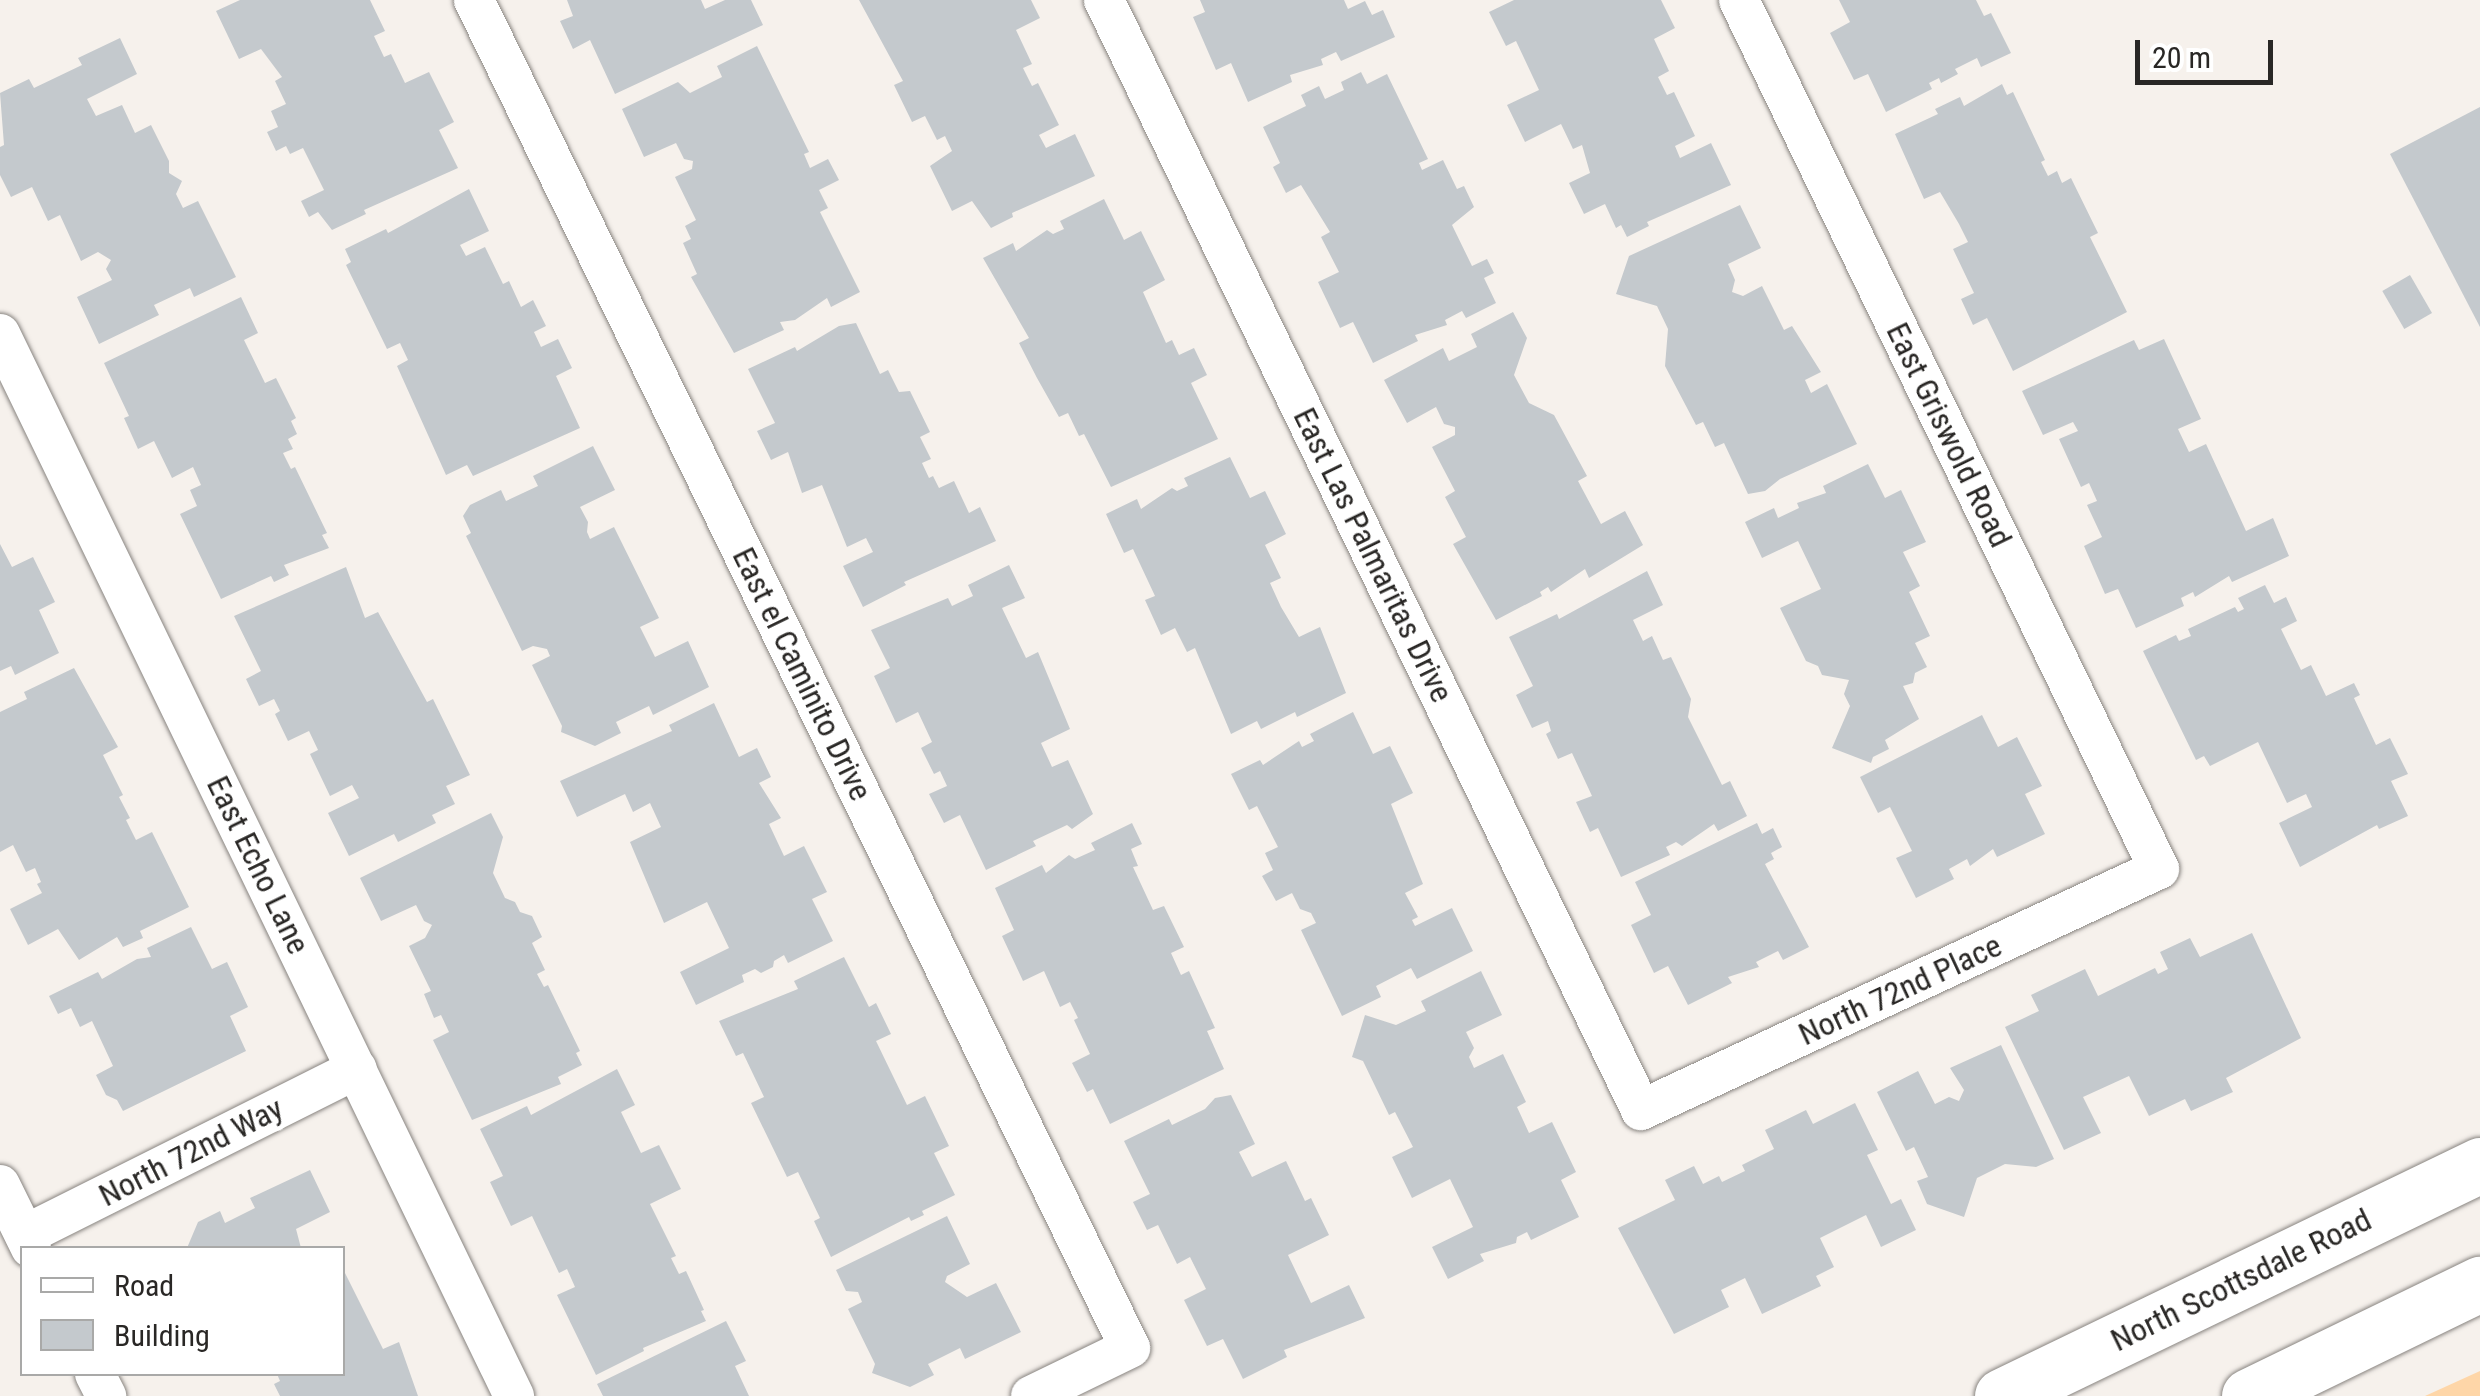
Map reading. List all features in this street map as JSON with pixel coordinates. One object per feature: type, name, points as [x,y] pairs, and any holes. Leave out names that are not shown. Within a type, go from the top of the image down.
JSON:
[{"type":"main road","name":"North Scottsdale Road","points":[[2002,1396],[2480,1165]]},
{"type":"main road","points":[[2249,1396],[2480,1284]]},
{"type":"street","name":"East el Caminito Drive","points":[[474,0],[1130,1348],[1032,1396]]},
{"type":"street","name":"East Las Palmaritas Drive","points":[[1104,0],[1641,1110]]},
{"type":"street","name":"East Griswold Road","points":[[1739,0],[2158,870]]},
{"type":"street","name":"East Echo Lane","points":[[0,334],[514,1396]]},
{"type":"street","name":"North 72nd Place","points":[[1641,1110],[2158,870]]},
{"type":"street","name":"North 72nd Way","points":[[28,1242],[358,1068]]},
{"type":"street","points":[[0,1185],[28,1242]]},
{"type":"shaded area","points":[[2480,1371],[2480,1396],[2425,1396]]},
{"type":"building","points":[[240,0],[370,0],[385,31],[374,36],[384,57],[391,54],[405,83],[429,72],[454,122],[439,130],[458,168],[364,210],[366,214],[332,230],[318,212],[309,217],[301,201],[324,190],[303,148],[290,154],[286,146],[276,151],[267,132],[278,127],[271,111],[286,104],[275,81],[282,77],[261,49],[239,59],[216,11]]},
{"type":"building","points":[[567,0],[701,0],[705,9],[725,0],[751,0],[763,25],[615,94],[590,40],[573,49],[560,21],[573,16]]},
{"type":"building","points":[[859,0],[1031,0],[1040,18],[1016,30],[1032,64],[1023,68],[1032,86],[1038,83],[1059,125],[1039,135],[1046,148],[1075,134],[1095,176],[1012,213],[1013,217],[991,228],[972,201],[952,211],[930,166],[952,151],[945,136],[937,140],[925,116],[912,122],[894,85],[903,81]]},
{"type":"building","points":[[1200,0],[1344,0],[1348,9],[1365,1],[1372,15],[1383,10],[1395,37],[1341,61],[1336,52],[1321,59],[1323,65],[1290,75],[1292,82],[1248,102],[1231,63],[1216,70],[1193,17],[1205,12]]},
{"type":"building","points":[[1514,0],[1661,0],[1675,28],[1654,39],[1669,71],[1658,77],[1667,95],[1674,92],[1695,136],[1675,146],[1680,158],[1711,143],[1731,185],[1647,222],[1649,226],[1627,237],[1621,225],[1616,228],[1605,204],[1584,214],[1569,183],[1590,173],[1582,145],[1573,149],[1561,124],[1525,142],[1507,105],[1539,90],[1516,41],[1506,46],[1489,12]]},
{"type":"building","points":[[1839,0],[1976,0],[1984,16],[1991,13],[2011,53],[1981,67],[1977,58],[1955,69],[1958,74],[1941,83],[1939,78],[1929,83],[1932,89],[1886,112],[1868,74],[1854,80],[1830,33],[1850,22]]},
{"type":"building","points":[[120,38],[137,74],[87,99],[96,116],[122,105],[135,133],[151,125],[169,161],[169,173],[182,181],[176,194],[183,208],[198,201],[236,277],[194,297],[190,288],[154,305],[159,315],[99,344],[77,297],[112,280],[106,269],[111,260],[98,252],[81,261],[60,215],[48,221],[32,187],[11,197],[0,175],[0,147],[4,145],[0,93],[29,79],[34,88],[82,65],[78,58]]},
{"type":"building","points":[[757,46],[809,152],[804,154],[810,168],[828,159],[839,180],[819,190],[828,208],[820,212],[860,292],[831,307],[827,298],[795,320],[780,322],[784,330],[734,353],[691,277],[697,274],[683,243],[691,239],[685,226],[696,220],[675,177],[692,169],[693,161],[684,159],[676,143],[644,157],[622,109],[678,82],[690,93],[722,77],[717,66]]},
{"type":"building","points":[[1361,72],[1367,84],[1387,74],[1428,159],[1419,163],[1422,170],[1443,160],[1457,189],[1464,186],[1474,207],[1452,225],[1472,266],[1487,259],[1494,273],[1484,278],[1496,303],[1466,318],[1462,311],[1445,320],[1447,325],[1415,335],[1418,341],[1373,363],[1353,322],[1340,328],[1318,282],[1339,272],[1321,237],[1330,232],[1301,185],[1286,193],[1273,167],[1280,163],[1263,127],[1306,106],[1301,95],[1319,86],[1325,99],[1344,90],[1341,82]]},
{"type":"building","points":[[2002,84],[2007,95],[2013,92],[2045,160],[2041,162],[2048,176],[2057,171],[2062,183],[2071,178],[2098,233],[2090,237],[2127,312],[2013,371],[1987,318],[1973,325],[1961,299],[1974,293],[1953,249],[1968,242],[1940,192],[1924,199],[1895,134],[1938,114],[1935,109],[1960,97],[1964,106]]},
{"type":"building","points":[[2480,107],[2480,327],[2390,154]]},
{"type":"building","points":[[469,189],[489,231],[460,245],[466,256],[485,247],[503,284],[509,281],[521,307],[533,300],[546,326],[534,332],[541,347],[558,339],[572,368],[556,376],[580,428],[473,476],[467,465],[446,475],[397,366],[408,360],[400,343],[387,349],[346,265],[351,262],[345,249],[386,229],[388,233]]},
{"type":"building","points":[[1104,199],[1124,240],[1141,231],[1165,280],[1143,292],[1166,343],[1172,340],[1179,355],[1194,348],[1207,375],[1191,383],[1218,439],[1111,487],[1084,434],[1079,436],[1068,413],[1059,417],[1037,378],[1019,343],[1029,338],[983,258],[1013,243],[1016,251],[1047,230],[1053,234],[1064,229],[1060,221]]},
{"type":"building","points":[[1740,205],[1761,248],[1728,264],[1735,280],[1732,292],[1743,296],[1762,286],[1784,330],[1792,326],[1821,372],[1805,380],[1811,393],[1827,384],[1857,444],[1780,479],[1765,491],[1748,494],[1724,443],[1715,447],[1703,422],[1696,425],[1665,366],[1668,329],[1657,306],[1616,294],[1629,256]]},
{"type":"building","points":[[2410,275],[2432,313],[2404,329],[2382,291]]},
{"type":"building","points":[[241,297],[258,333],[244,340],[265,383],[276,378],[296,418],[291,421],[297,434],[288,439],[293,449],[283,453],[291,469],[295,467],[327,533],[322,535],[329,548],[284,565],[289,575],[274,582],[271,576],[221,599],[180,514],[197,506],[190,490],[201,485],[193,467],[172,478],[154,441],[138,449],[124,418],[129,416],[104,363]]},
{"type":"building","points":[[1513,312],[1527,338],[1514,375],[1529,403],[1554,415],[1587,476],[1578,481],[1601,524],[1625,511],[1643,545],[1589,578],[1585,569],[1551,592],[1548,587],[1540,592],[1542,596],[1496,620],[1453,544],[1466,537],[1445,497],[1455,491],[1432,447],[1455,435],[1455,427],[1444,424],[1436,407],[1407,423],[1384,380],[1443,348],[1449,361],[1477,347],[1471,334]]},
{"type":"building","points":[[856,323],[880,374],[888,370],[899,392],[910,391],[930,432],[920,437],[931,459],[922,463],[929,478],[933,476],[939,488],[954,481],[969,513],[980,507],[996,541],[904,582],[906,585],[863,607],[843,566],[873,552],[866,538],[847,547],[822,485],[802,493],[788,452],[771,460],[757,431],[775,423],[748,369],[795,347],[797,351],[839,326]]},
{"type":"building","points":[[2164,339],[2201,419],[2178,429],[2189,452],[2206,444],[2246,531],[2273,518],[2289,556],[2232,582],[2229,576],[2195,597],[2193,592],[2181,598],[2184,606],[2136,628],[2118,589],[2105,594],[2084,546],[2102,537],[2087,505],[2097,501],[2089,483],[2081,487],[2059,439],[2078,431],[2073,422],[2043,435],[2022,391],[2134,340],[2139,350]]},
{"type":"building","points":[[593,446],[615,490],[580,507],[588,522],[590,539],[614,527],[659,618],[640,627],[655,657],[688,641],[709,687],[653,715],[649,706],[616,722],[621,733],[595,746],[561,732],[562,726],[532,665],[550,656],[547,649],[533,646],[522,651],[466,536],[471,533],[463,516],[470,505],[501,490],[506,501],[538,486],[533,476]]},
{"type":"building","points":[[1230,457],[1250,498],[1265,491],[1286,534],[1265,545],[1281,578],[1270,583],[1281,607],[1299,637],[1320,627],[1346,693],[1297,717],[1295,712],[1261,729],[1257,721],[1231,734],[1195,648],[1187,652],[1175,628],[1161,635],[1145,600],[1155,596],[1133,549],[1124,553],[1106,514],[1137,499],[1141,509],[1172,488],[1177,491],[1188,486],[1184,478]]},
{"type":"building","points":[[1868,464],[1885,498],[1901,490],[1926,542],[1903,552],[1920,586],[1909,592],[1930,636],[1915,643],[1927,667],[1915,673],[1913,683],[1903,686],[1919,719],[1885,740],[1889,749],[1873,757],[1871,763],[1832,748],[1850,706],[1844,694],[1849,680],[1822,675],[1818,666],[1806,661],[1780,608],[1821,589],[1798,541],[1762,558],[1745,522],[1774,508],[1778,518],[1799,508],[1797,503],[1826,493],[1823,486]]},
{"type":"building","points":[[0,544],[12,567],[33,557],[55,602],[39,610],[59,653],[15,675],[11,666],[0,671]]},
{"type":"building","points":[[1009,565],[1025,598],[1002,608],[1026,658],[1038,652],[1070,729],[1041,743],[1052,767],[1068,760],[1093,814],[1072,829],[1067,825],[1033,841],[1036,846],[986,870],[960,815],[944,823],[929,794],[947,786],[940,771],[934,774],[921,748],[932,742],[918,712],[896,723],[874,676],[890,668],[871,630],[948,598],[952,606],[973,596],[968,585]]},
{"type":"building","points":[[346,567],[365,618],[378,612],[427,702],[433,699],[470,775],[446,786],[455,804],[432,815],[436,823],[398,842],[394,834],[349,856],[328,813],[359,798],[352,785],[330,796],[310,754],[318,750],[309,731],[288,741],[275,714],[280,711],[274,699],[259,706],[246,679],[261,671],[234,616]]},
{"type":"building","points":[[1647,571],[1663,605],[1633,620],[1643,641],[1652,636],[1663,660],[1671,657],[1691,699],[1688,717],[1722,785],[1730,781],[1747,816],[1718,831],[1714,824],[1682,846],[1676,842],[1666,847],[1670,855],[1621,877],[1598,828],[1590,832],[1576,802],[1592,796],[1572,753],[1558,759],[1546,734],[1551,731],[1548,721],[1532,728],[1516,695],[1533,686],[1509,637],[1557,614],[1559,619]]},
{"type":"building","points":[[2265,585],[2274,603],[2286,597],[2297,621],[2281,629],[2301,670],[2311,665],[2326,696],[2354,683],[2360,695],[2354,698],[2376,745],[2390,738],[2408,774],[2391,781],[2408,816],[2379,829],[2377,825],[2300,867],[2279,823],[2312,807],[2306,794],[2287,803],[2258,742],[2210,766],[2204,756],[2196,760],[2143,651],[2176,635],[2179,641],[2191,636],[2188,629],[2235,607],[2238,612],[2244,609],[2238,598]]},
{"type":"building","points":[[74,668],[118,747],[103,755],[123,795],[119,797],[130,818],[126,820],[136,840],[152,832],[189,907],[140,931],[143,938],[123,947],[117,937],[79,960],[58,929],[28,945],[10,909],[42,893],[37,884],[41,882],[35,868],[26,872],[13,845],[0,852],[0,712],[27,699],[24,692]]},
{"type":"building","points":[[714,703],[739,757],[757,748],[771,777],[759,783],[781,818],[769,824],[784,856],[804,846],[827,892],[812,899],[833,941],[788,963],[784,955],[774,961],[773,967],[742,975],[744,982],[696,1005],[680,972],[729,948],[707,902],[664,923],[630,842],[661,827],[650,803],[633,812],[625,794],[577,817],[560,781],[672,731],[669,725]]},
{"type":"building","points":[[1353,712],[1373,754],[1390,746],[1413,793],[1391,804],[1423,884],[1405,893],[1418,917],[1412,920],[1415,926],[1452,908],[1473,951],[1417,979],[1411,968],[1376,986],[1381,997],[1342,1016],[1301,930],[1316,923],[1311,913],[1300,909],[1292,893],[1276,901],[1262,876],[1273,870],[1265,853],[1278,847],[1257,806],[1249,810],[1231,774],[1260,760],[1263,765],[1299,741],[1302,747],[1314,741],[1310,734]]},
{"type":"building","points":[[1982,715],[1998,747],[2017,737],[2042,786],[2025,794],[2045,834],[1997,857],[1993,849],[1970,866],[1967,859],[1949,869],[1954,879],[1916,898],[1896,858],[1912,851],[1890,807],[1878,813],[1860,777]]},
{"type":"building","points":[[491,813],[503,837],[493,873],[505,898],[515,902],[520,912],[532,916],[542,937],[532,943],[545,970],[537,974],[544,987],[548,985],[580,1051],[576,1053],[582,1065],[558,1077],[561,1084],[472,1120],[433,1040],[449,1032],[441,1015],[434,1018],[424,994],[431,991],[409,946],[425,938],[432,925],[424,921],[416,905],[381,921],[360,878]]},
{"type":"building","points":[[1132,823],[1142,844],[1131,849],[1138,866],[1133,867],[1153,910],[1164,906],[1184,947],[1171,953],[1181,975],[1189,971],[1215,1028],[1207,1031],[1224,1069],[1110,1124],[1093,1089],[1087,1092],[1072,1063],[1090,1054],[1074,1020],[1078,1018],[1070,1002],[1060,1007],[1044,971],[1023,981],[1002,936],[1014,930],[995,888],[1042,865],[1046,873],[1069,855],[1075,859],[1095,850],[1091,843]]},
{"type":"building","points":[[1757,823],[1762,834],[1773,828],[1782,847],[1771,853],[1774,859],[1765,864],[1809,947],[1783,960],[1778,951],[1756,962],[1759,967],[1728,977],[1732,983],[1688,1005],[1668,966],[1654,973],[1631,925],[1651,915],[1635,882]]},
{"type":"building","points":[[191,927],[212,969],[227,962],[248,1007],[230,1016],[246,1051],[123,1111],[117,1100],[106,1095],[96,1075],[113,1066],[92,1021],[80,1027],[71,1008],[58,1014],[49,996],[98,972],[102,979],[137,959],[151,957],[147,948]]},
{"type":"building","points":[[2252,933],[2301,1038],[2226,1078],[2233,1092],[2191,1111],[2185,1099],[2149,1116],[2129,1076],[2083,1097],[2101,1133],[2064,1150],[2005,1027],[2039,1011],[2031,995],[2085,969],[2098,996],[2155,968],[2158,974],[2168,969],[2160,952],[2190,938],[2200,957]]},
{"type":"building","points":[[844,957],[869,1007],[876,1003],[891,1034],[876,1041],[907,1105],[925,1096],[949,1146],[934,1153],[955,1195],[922,1211],[924,1215],[911,1221],[909,1217],[831,1257],[814,1221],[820,1218],[798,1172],[787,1177],[751,1103],[764,1097],[743,1053],[736,1056],[719,1021],[798,989],[794,981]]},
{"type":"building","points":[[1481,971],[1502,1015],[1466,1032],[1474,1048],[1469,1057],[1474,1068],[1503,1054],[1526,1102],[1517,1107],[1529,1133],[1552,1122],[1576,1172],[1561,1180],[1579,1217],[1531,1240],[1527,1232],[1517,1237],[1516,1243],[1480,1254],[1484,1261],[1448,1279],[1432,1247],[1473,1227],[1450,1179],[1412,1198],[1392,1157],[1413,1147],[1395,1112],[1389,1115],[1363,1061],[1352,1057],[1365,1015],[1396,1025],[1426,1011],[1421,1001]]},
{"type":"building","points":[[2001,1045],[2054,1159],[2036,1167],[2005,1164],[1977,1178],[1964,1217],[1927,1204],[1917,1181],[1928,1177],[1914,1147],[1906,1151],[1877,1092],[1918,1071],[1935,1104],[1949,1097],[1959,1101],[1964,1090],[1950,1068]]},
{"type":"building","points":[[617,1069],[635,1105],[621,1112],[641,1153],[659,1145],[681,1189],[650,1204],[676,1256],[671,1258],[679,1274],[686,1271],[706,1321],[643,1348],[644,1351],[596,1375],[557,1295],[575,1287],[567,1269],[559,1273],[532,1216],[511,1226],[490,1182],[503,1176],[480,1129],[527,1106],[531,1115]]},
{"type":"building","points":[[1231,1095],[1255,1144],[1239,1152],[1252,1177],[1286,1161],[1305,1201],[1311,1198],[1329,1235],[1288,1255],[1311,1303],[1349,1285],[1365,1318],[1284,1350],[1287,1357],[1243,1379],[1223,1339],[1207,1346],[1184,1300],[1206,1289],[1190,1257],[1177,1264],[1158,1225],[1147,1230],[1133,1202],[1150,1194],[1124,1141],[1169,1119],[1172,1125],[1205,1109],[1215,1098]]},
{"type":"building","points":[[1855,1103],[1878,1150],[1867,1155],[1891,1204],[1901,1199],[1916,1230],[1881,1247],[1866,1215],[1820,1238],[1834,1267],[1816,1276],[1821,1286],[1762,1314],[1745,1278],[1721,1290],[1729,1307],[1674,1334],[1618,1228],[1675,1200],[1665,1180],[1694,1166],[1703,1184],[1719,1176],[1722,1182],[1745,1171],[1742,1165],[1774,1149],[1765,1130],[1806,1110],[1813,1124]]},
{"type":"building","points":[[310,1170],[330,1212],[296,1229],[300,1246],[188,1246],[198,1222],[220,1211],[225,1223],[255,1208],[250,1198]]},
{"type":"building","points":[[947,1216],[970,1264],[947,1276],[945,1282],[967,1297],[996,1283],[1021,1332],[965,1359],[960,1348],[928,1364],[934,1375],[910,1387],[872,1373],[875,1364],[848,1309],[862,1302],[858,1292],[846,1291],[836,1270]]},
{"type":"building","points":[[345,1273],[383,1349],[399,1342],[418,1396],[280,1396],[274,1384],[280,1381],[278,1376],[345,1376]]},
{"type":"building","points":[[726,1321],[746,1361],[735,1366],[749,1396],[603,1396],[597,1384]]}]
